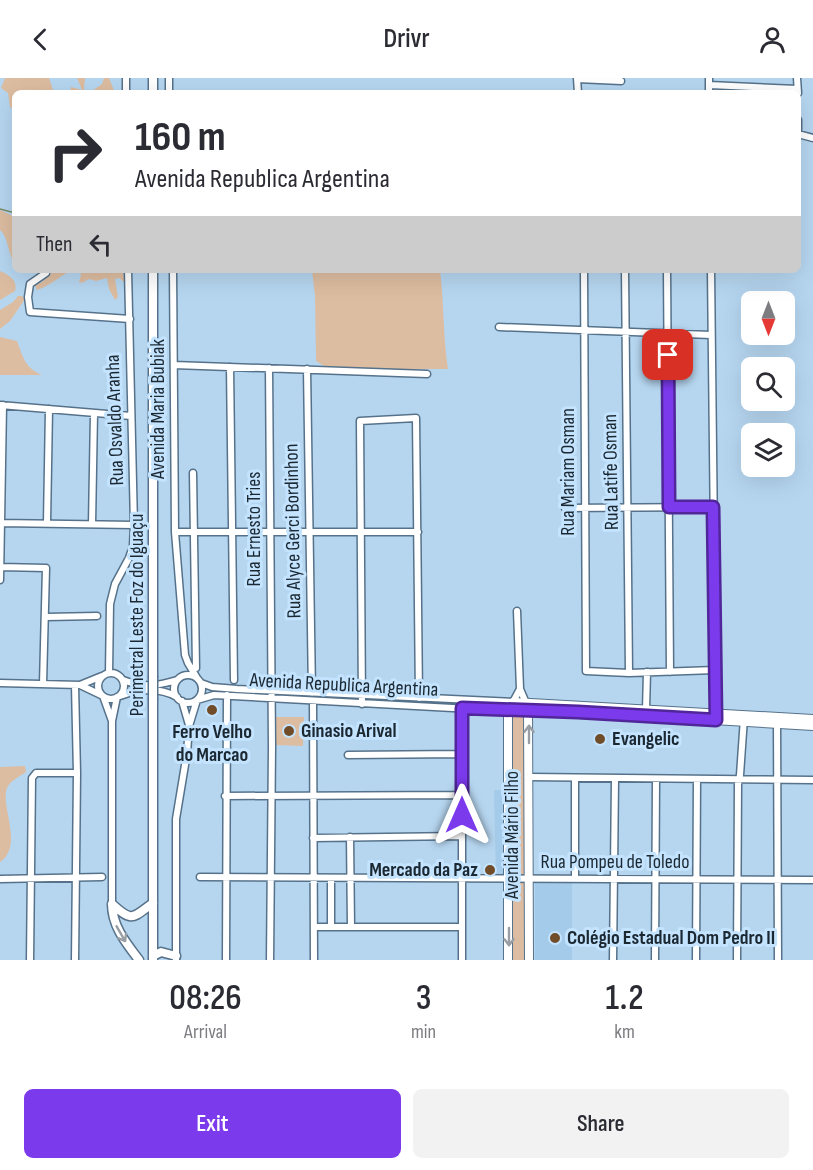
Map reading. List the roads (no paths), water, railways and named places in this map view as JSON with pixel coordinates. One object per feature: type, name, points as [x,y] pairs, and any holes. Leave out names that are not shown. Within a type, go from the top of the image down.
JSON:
[{"type":"highway","name":"Perimetral Leste Foz do Iguaçu","points":[[153,273],[153,958]]},
{"type":"highway","points":[[112,903],[122,914],[131,916],[140,914],[153,903]]},
{"type":"highway","points":[[112,903],[118,930],[139,960]]},
{"type":"highway","points":[[153,958],[161,952],[176,958]]},
{"type":"main road","name":"Avenida Republica Argentina","points":[[513,702],[527,707],[745,719],[813,719]]},
{"type":"main road","points":[[508,711],[513,702]]},
{"type":"main road","name":"Avenida Republica Argentina","points":[[508,711],[527,707],[646,710],[716,717]]},
{"type":"main road","name":"Avenida Mário Filho","points":[[527,707],[530,960]]},
{"type":"main road","name":"Avenida Mário Filho","points":[[508,711],[508,960]]},
{"type":"main road","name":"Avenida Republica Argentina","points":[[776,720],[813,726]]},
{"type":"street","points":[[577,79],[621,81]]},
{"type":"street","points":[[709,81],[788,90]]},
{"type":"street","points":[[46,273],[32,281],[29,287],[30,312],[129,320]]},
{"type":"street","name":"Rua Osvaldo Aranha","points":[[106,674],[110,604],[115,584],[133,546],[128,273]]},
{"type":"street","name":"Avenida Maria Bubiak","points":[[173,273],[175,532],[185,655],[199,680]]},
{"type":"street","name":"Rua Mariam Osman","points":[[584,273],[586,669],[589,673],[629,673]]},
{"type":"street","name":"Rua Latife Osman","points":[[625,273],[629,673]]},
{"type":"street","points":[[667,273],[670,672]]},
{"type":"street","points":[[711,273],[716,717]]},
{"type":"street","points":[[499,327],[711,334]]},
{"type":"street","points":[[174,365],[427,374]]},
{"type":"street","points":[[230,367],[234,680]]},
{"type":"street","name":"Rua Ernesto Tries","points":[[269,368],[272,796],[270,960]]},
{"type":"street","name":"Rua Alyce Gerci Bordinhon","points":[[307,369],[313,697],[314,960]]},
{"type":"street","points":[[0,580],[2,405],[130,416]]},
{"type":"street","points":[[46,524],[49,409]]},
{"type":"street","name":"Rua Osvaldo Aranha","points":[[92,524],[94,413]]},
{"type":"street","points":[[362,704],[360,421],[416,418],[419,698]]},
{"type":"street","points":[[193,473],[196,668]]},
{"type":"street","points":[[565,508],[713,507]]},
{"type":"street","points":[[1,523],[134,525]]},
{"type":"street","points":[[175,532],[418,532]]},
{"type":"street","points":[[0,567],[46,568],[44,684]]},
{"type":"street","points":[[517,610],[520,689],[527,707]]},
{"type":"street","points":[[46,617],[97,616]]},
{"type":"street","name":"Avenida Maria Bubiak","points":[[178,679],[185,655]]},
{"type":"street","points":[[629,673],[715,670]]},
{"type":"street","points":[[646,710],[647,672]]},
{"type":"street","points":[[106,674],[98,685],[112,721]]},
{"type":"street","points":[[78,685],[106,674],[117,674],[132,684],[152,686],[188,675],[199,680],[202,692],[197,699],[189,726],[176,819],[176,958]]},
{"type":"street","points":[[178,679],[174,689],[180,699],[189,726]]},
{"type":"street","points":[[112,903],[112,721],[118,697],[124,689],[123,680]]},
{"type":"street","name":"Avenida Republica Argentina","points":[[199,680],[212,687],[271,690],[362,704],[508,711]]},
{"type":"street","points":[[0,683],[78,685],[111,699],[136,691],[157,690],[188,703],[197,699]]},
{"type":"street","points":[[75,960],[78,685]]},
{"type":"street","points":[[513,702],[520,689]]},
{"type":"street","name":"Avenida Republica Argentina","points":[[197,699],[208,695],[271,698],[362,696],[513,702]]},
{"type":"street","points":[[226,960],[227,695]]},
{"type":"street","points":[[462,708],[462,960]]},
{"type":"street","points":[[737,960],[739,780],[745,719]]},
{"type":"street","points":[[776,720],[778,960]]},
{"type":"street","points":[[348,755],[461,754]]},
{"type":"street","points":[[30,960],[32,778],[36,773],[77,773]]},
{"type":"street","points":[[529,777],[813,780]]},
{"type":"street","points":[[574,779],[575,879]]},
{"type":"street","points":[[613,960],[615,779]]},
{"type":"street","points":[[655,960],[656,779]]},
{"type":"street","points":[[696,960],[697,779]]},
{"type":"street","points":[[225,796],[462,795]]},
{"type":"street","points":[[313,838],[461,836]]},
{"type":"street","points":[[350,837],[351,927]]},
{"type":"street","name":"Rua Pompeu de Toledo","points":[[200,876],[813,880]]},
{"type":"street","points":[[0,879],[102,877]]},
{"type":"street","points":[[331,878],[331,927]]},
{"type":"street","points":[[314,927],[461,927]]},
{"type":"waterway","points":[[0,209],[12,212]]},
{"type":"place","name":"Ferro Velho do Marcao","points":[[212,710]]},
{"type":"place","name":"Ginasio Arival","points":[[289,731]]},
{"type":"place","name":"Evangelic","points":[[600,739]]},
{"type":"place","name":"Mercado da Paz","points":[[490,870]]},
{"type":"place","name":"Colégio Estadual Dom Pedro II","points":[[555,938]]}]
